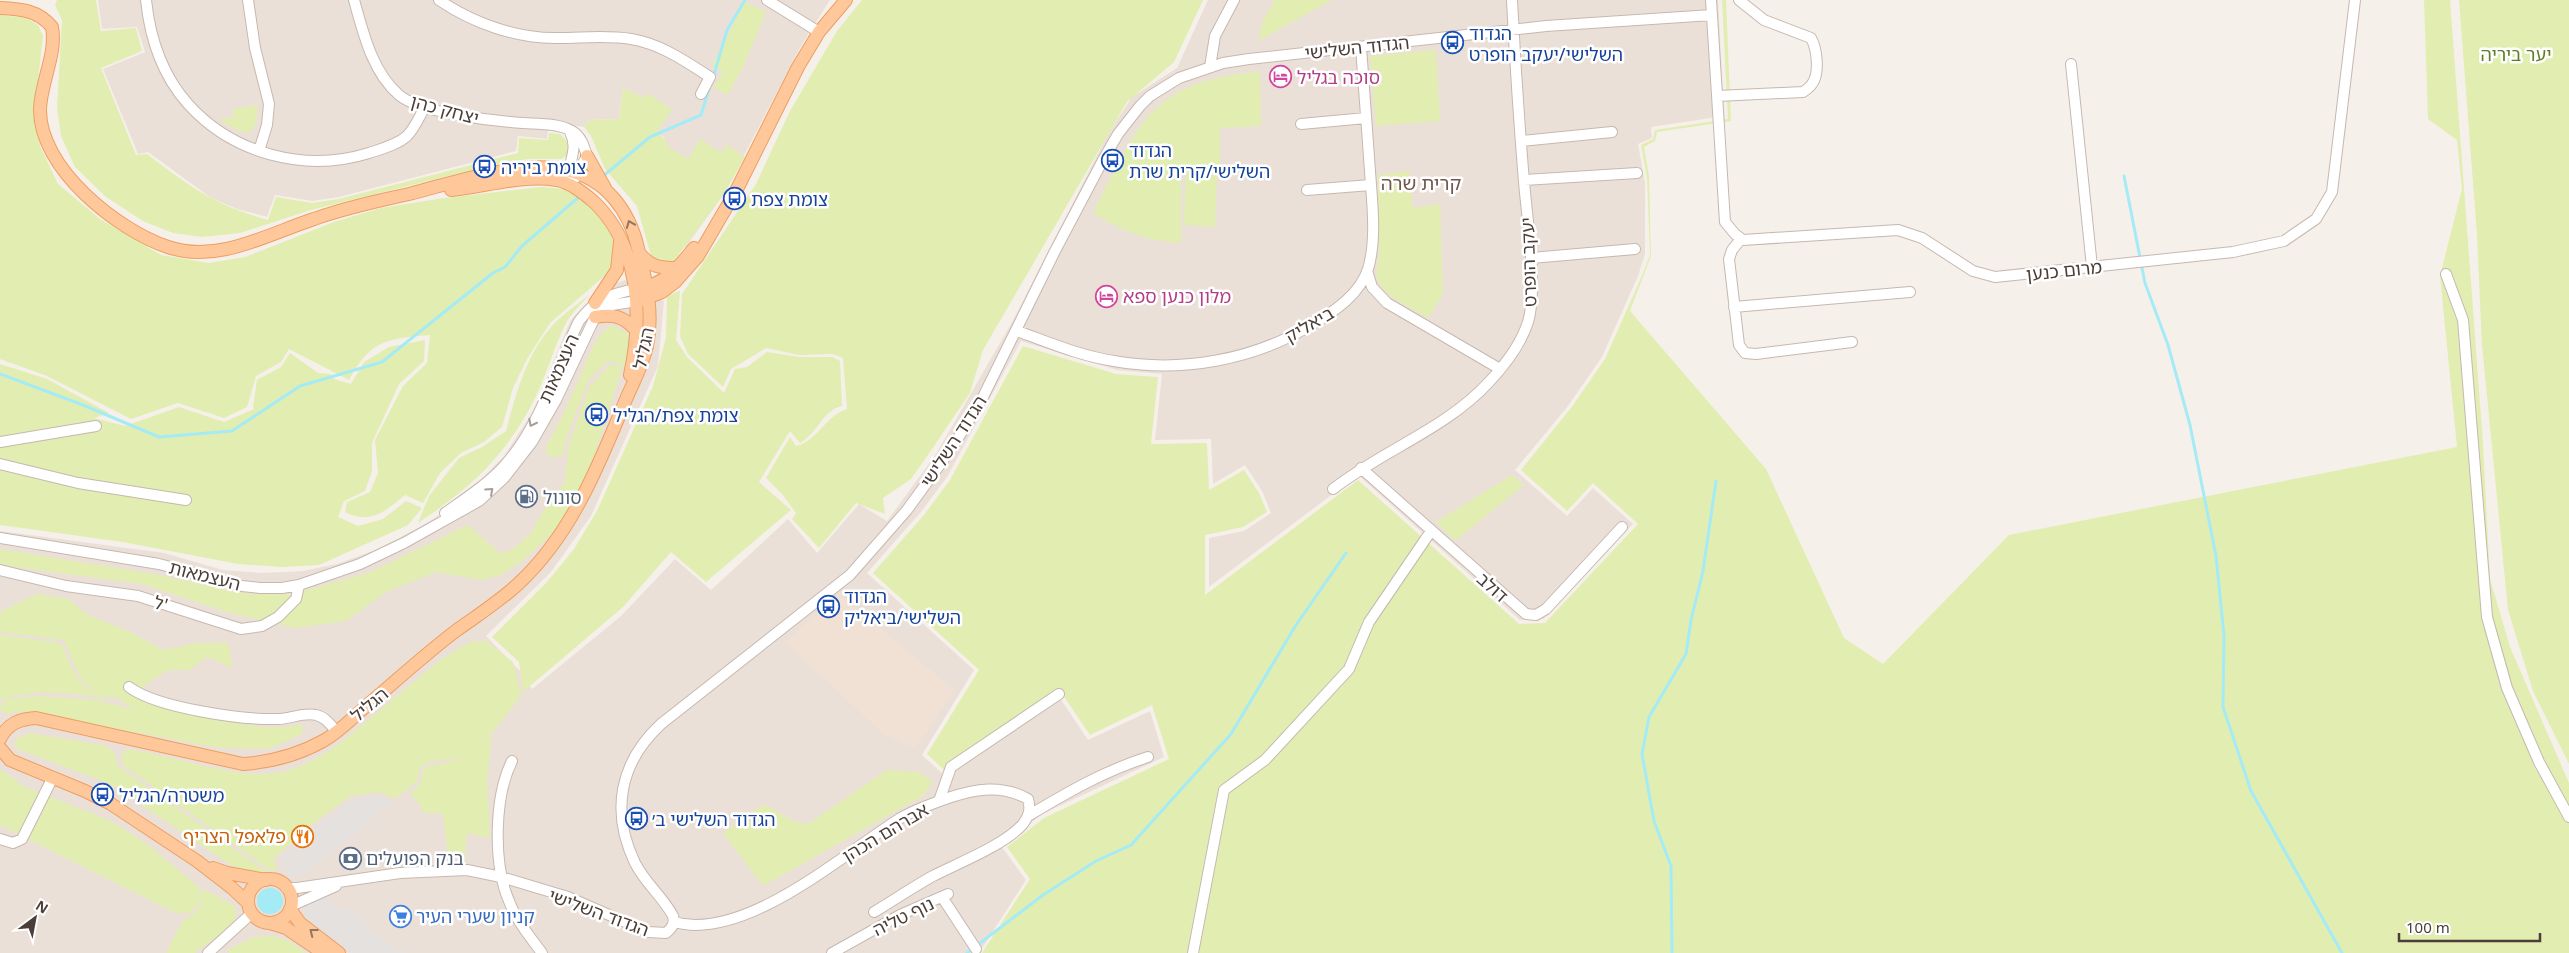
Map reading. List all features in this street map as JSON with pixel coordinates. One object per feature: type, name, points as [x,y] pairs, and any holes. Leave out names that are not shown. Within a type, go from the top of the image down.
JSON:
[{"type":"main road","points":[[642,294],[675,282],[688,270],[736,191],[798,67],[819,32],[846,0]]},
{"type":"main road","points":[[0,8],[21,9],[40,14],[52,27],[53,43],[40,108],[43,128],[49,146],[69,177],[89,198],[125,226],[168,248],[213,251],[235,246],[314,218],[411,193],[514,170],[549,168],[574,172],[605,188]]},
{"type":"main road","points":[[587,156],[605,188],[623,207],[636,239],[640,254],[642,294]]},
{"type":"main road","points":[[411,193],[532,180],[556,180],[569,184],[600,208],[620,237],[642,294]]},
{"type":"main road","points":[[595,303],[617,270],[620,237]]},
{"type":"main road","points":[[642,294],[670,275],[695,247],[706,240]]},
{"type":"main road","points":[[640,254],[646,261],[660,269],[676,268]]},
{"type":"main road","name":"הגליל","points":[[623,406],[636,345],[635,329],[642,294]]},
{"type":"main road","name":"הגליל","points":[[0,739],[5,729],[21,719],[36,718],[243,764],[261,763],[288,756],[324,740],[448,637],[519,584],[553,543],[583,498],[604,456],[623,406],[637,376],[647,344],[642,294]]},
{"type":"main road","points":[[595,317],[614,315],[627,320],[635,329]]},
{"type":"main road","points":[[0,748],[10,760],[53,777],[111,804],[197,861],[232,888],[250,908],[256,918],[286,928],[323,953]]},
{"type":"main road","points":[[197,861],[227,873],[279,882],[290,892],[290,907],[283,918],[270,923]]},
{"type":"main road","points":[[250,908],[250,893],[253,887],[266,880]]},
{"type":"main road","points":[[290,907],[300,922],[339,953]]},
{"type":"street","points":[[146,0],[157,52],[176,88],[188,104],[215,128],[241,144],[259,151],[304,161],[338,160],[359,155],[402,140],[412,130],[425,107]]},
{"type":"street","points":[[248,0],[269,109],[268,125],[259,151]]},
{"type":"street","name":"יצחק כהן","points":[[354,0],[374,59],[386,81],[407,101],[425,107],[490,121],[554,125],[568,129]]},
{"type":"street","points":[[439,0],[464,14],[510,32],[556,38],[618,37],[657,46],[710,77],[701,94]]},
{"type":"street","points":[[766,0],[819,32]]},
{"type":"street","points":[[1210,67],[1215,36],[1234,0]]},
{"type":"street","points":[[1512,0],[1514,30]]},
{"type":"street","points":[[1711,0],[1725,222],[1734,234],[1741,238],[1732,250],[1729,260],[1739,345],[1745,353],[1756,354],[1852,342]]},
{"type":"street","points":[[1717,96],[1803,92],[1812,84],[1816,76],[1816,46],[1812,38],[1764,20],[1739,0]]},
{"type":"street","name":"מרום כנען","points":[[1741,238],[1898,230],[1922,238],[1972,271],[1995,277],[2233,252],[2284,241],[2316,219],[2332,192],[2355,0]]},
{"type":"street","name":"הגדוד השלישי","points":[[286,888],[433,870],[467,870],[501,876],[574,900],[648,932],[666,933],[672,928],[674,922],[670,910],[644,877],[628,847],[622,796],[629,766],[636,752],[661,724],[804,613],[866,559],[906,510],[952,448],[982,399],[1055,251],[1124,126],[1140,106],[1166,85],[1210,67],[1249,59],[1514,30],[1712,15]]},
{"type":"street","name":"יעקב הופרט","points":[[1333,489],[1361,468],[1434,426],[1473,397],[1500,369],[1520,341],[1529,320],[1531,258],[1514,30]]},
{"type":"street","name":"ביאליק","points":[[1016,331],[1079,353],[1121,362],[1169,366],[1218,361],[1246,354],[1276,343],[1323,319],[1348,298],[1367,271],[1372,254],[1371,186],[1361,47]]},
{"type":"street","points":[[2071,64],[2092,267]]},
{"type":"street","points":[[1301,124],[1366,118]]},
{"type":"street","points":[[568,129],[577,135],[583,143],[587,156],[574,172],[569,184]]},
{"type":"street","points":[[568,129],[575,142],[574,172]]},
{"type":"street","points":[[1521,140],[1612,132]]},
{"type":"street","points":[[1524,180],[1637,173]]},
{"type":"street","points":[[1307,190],[1371,186]]},
{"type":"street","points":[[1531,258],[1635,249]]},
{"type":"street","points":[[1367,271],[1372,287],[1387,303],[1500,369]]},
{"type":"street","points":[[2446,274],[2463,320],[2487,617],[2507,688],[2539,762],[2569,817]]},
{"type":"street","points":[[1734,307],[1910,292]]},
{"type":"street","name":"העצמאות","points":[[404,543],[473,493],[504,466],[514,453],[544,399],[579,321],[595,303],[615,293],[642,294]]},
{"type":"street","name":"העצמאות","points":[[0,538],[159,564],[242,586],[282,588],[299,585],[360,564],[404,543],[479,501],[525,454],[556,400],[595,317],[612,306],[642,294]]},
{"type":"street","points":[[0,442],[96,426]]},
{"type":"street","points":[[0,464],[78,483],[186,500]]},
{"type":"street","name":"דולב","points":[[1361,468],[1526,614],[1536,615],[1556,599],[1622,527]]},
{"type":"street","points":[[1193,953],[1224,790],[1265,760],[1349,669],[1369,622],[1431,531]]},
{"type":"street","name":"ל'","points":[[0,570],[66,586],[138,596],[241,629],[262,626],[278,617],[296,599],[299,585]]},
{"type":"street","points":[[129,687],[140,695],[168,703],[248,719],[280,719],[315,714],[326,719],[336,731]]},
{"type":"street","points":[[939,802],[951,767],[1058,694]]},
{"type":"street","points":[[874,912],[1001,840],[1022,826],[1028,816],[1086,781],[1108,770],[1148,757]]},
{"type":"street","points":[[512,761],[505,776],[499,799],[498,828],[501,876],[514,914],[542,953]]},
{"type":"street","points":[[0,839],[14,843],[22,840],[53,777]]},
{"type":"street","name":"אברהם הכהן","points":[[674,922],[689,926],[710,925],[756,911],[780,898],[900,819],[939,802],[981,789],[997,789],[1018,794],[1028,799],[1030,807],[1028,816]]},
{"type":"street","name":"הגדוד השלישי","points":[[290,907],[356,879]]},
{"type":"street","name":"נוף טליה","points":[[832,953],[900,915],[945,896],[976,949]]},
{"type":"street","points":[[208,953],[250,908]]},
{"type":"shaded area","points":[[98,0],[830,0],[801,46],[724,194],[685,248],[664,137],[657,131],[648,94],[644,98],[623,88],[619,119],[589,120],[584,127],[549,122],[547,139],[518,136],[516,151],[339,197],[312,201],[275,195],[267,217],[237,209],[211,198],[148,152],[138,154],[103,69],[145,52],[137,27],[102,29]]},
{"type":"shaded area","points":[[1208,0],[1718,0],[1724,116],[1651,127],[1652,138],[1638,144],[1645,183],[1645,254],[1638,276],[1602,357],[1568,406],[1515,470],[1567,516],[1593,488],[1633,524],[1543,619],[1520,620],[1358,475],[1209,587],[1209,538],[1244,531],[1271,513],[1262,491],[1245,465],[1213,484],[1211,439],[1155,440],[1162,374],[1117,370],[1021,341],[947,477],[921,512],[867,573],[974,670],[922,755],[944,775],[1060,698],[1088,740],[1150,711],[1164,757],[1042,814],[1001,846],[1026,880],[979,953],[0,953],[0,531],[164,553],[223,570],[262,573],[303,571],[337,564],[378,549],[429,522],[465,496],[504,456],[534,410],[570,321],[598,290],[625,280],[664,301],[658,366],[591,516],[551,572],[486,636],[520,671],[532,689],[621,616],[675,559],[711,590],[788,519],[817,553],[859,504],[887,521],[936,454],[1012,322],[1108,134],[1132,97],[1177,68]]},
{"type":"shaded area","points":[[839,594],[955,690],[915,748],[883,734],[785,642]]},
{"type":"shaded area","points":[[379,796],[391,803],[316,865],[293,877],[281,867],[281,858],[314,828],[353,799]]},
{"type":"shaded area","points":[[328,896],[330,903],[340,910],[345,906],[363,919],[370,930],[404,953],[351,953],[305,921],[305,904]]},
{"type":"green space","points":[[57,0],[96,0],[101,31],[136,28],[142,51],[101,68],[136,155],[147,154],[204,194],[233,208],[268,220],[276,197],[312,203],[339,199],[518,153],[519,138],[548,140],[549,133],[560,134],[569,143],[570,154],[561,159],[528,159],[493,165],[311,210],[240,233],[202,237],[173,233],[143,221],[106,197],[75,167],[61,136],[57,108],[62,20],[55,5]]},
{"type":"green space","points":[[862,0],[1203,0],[1174,62],[1127,102],[983,350],[970,393],[911,479],[883,498],[885,514],[856,503],[819,548],[792,519],[796,513],[782,494],[766,478],[790,437],[796,446],[804,443],[839,412],[847,409],[843,358],[832,354],[799,355],[766,348],[731,369],[723,387],[688,354],[680,336],[682,294],[756,184],[790,111],[837,31]]},
{"type":"green space","points":[[1275,0],[1332,0],[1258,41],[1263,20]]},
{"type":"green space","points":[[1722,0],[1726,0],[1731,121],[1657,132],[1655,141],[1644,147],[1649,176],[1651,256],[1630,311],[1766,469],[1844,638],[1883,664],[2009,535],[2457,447],[2440,276],[2462,189],[2457,140],[2428,119],[2424,0],[2450,0],[2483,444],[2490,579],[2510,647],[2569,783],[2569,953],[982,953],[1030,879],[1007,847],[1044,818],[1169,759],[1152,705],[1090,735],[1061,692],[944,770],[927,754],[979,670],[873,573],[924,515],[950,480],[1023,346],[1116,374],[1158,377],[1151,444],[1207,443],[1209,490],[1244,470],[1259,493],[1267,512],[1243,527],[1205,535],[1205,595],[1358,480],[1519,624],[1545,623],[1638,524],[1593,483],[1567,511],[1521,470],[1571,408],[1605,359],[1650,255],[1647,178],[1641,145],[1653,139],[1655,130],[1728,119]]},
{"type":"green space","name":"יער ביריה","points":[[2459,0],[2569,0],[2569,764],[2533,691],[2508,610],[2482,345],[2477,235]]},
{"type":"green space","points":[[745,2],[766,12],[744,65],[728,95],[713,87],[723,73],[712,65]]},
{"type":"green space","points":[[0,15],[27,18],[38,25],[43,36],[36,98],[40,146],[58,184],[100,219],[161,255],[209,263],[245,257],[334,222],[381,208],[444,198],[542,187],[564,189],[590,200],[617,239],[617,255],[608,273],[550,323],[527,359],[513,388],[502,427],[484,442],[461,453],[440,473],[423,503],[405,495],[377,515],[370,517],[354,516],[345,512],[347,502],[370,492],[378,473],[375,440],[403,386],[427,363],[430,335],[391,340],[373,349],[357,366],[349,380],[289,349],[281,362],[256,376],[247,407],[224,418],[178,403],[131,419],[47,376],[0,359]]},
{"type":"green space","points":[[1436,50],[1440,121],[1376,126],[1370,56]]},
{"type":"green space","points":[[1260,72],[1261,126],[1220,128],[1220,166],[1181,166],[1181,243],[1157,240],[1135,234],[1093,213],[1123,155],[1152,112],[1171,97],[1194,85],[1223,77]]},
{"type":"green space","points":[[623,88],[644,98],[648,93],[672,110],[657,131],[664,138],[668,147],[688,159],[700,139],[721,153],[727,145],[745,157],[724,194],[673,262],[659,261],[651,256],[637,206],[605,169],[591,136],[584,127],[589,120],[619,119]]},
{"type":"green space","points":[[258,105],[256,124],[249,133],[237,130],[219,119],[234,117],[233,109]]},
{"type":"green space","points":[[1186,170],[1217,171],[1215,227],[1184,225]]},
{"type":"green space","points":[[1409,171],[1413,208],[1440,204],[1443,293],[1428,318],[1393,298],[1383,289],[1376,277],[1379,253],[1378,175]]},
{"type":"green space","points":[[680,291],[676,340],[687,357],[724,393],[735,369],[747,367],[767,352],[799,357],[832,357],[840,361],[842,406],[830,412],[811,434],[800,443],[790,431],[759,482],[791,510],[706,582],[671,552],[623,607],[523,692],[519,662],[492,637],[547,582],[574,549],[597,511],[653,386],[666,338],[667,296]]},
{"type":"green space","points":[[590,294],[566,323],[532,404],[521,424],[497,457],[469,485],[418,523],[429,496],[459,458],[482,447],[506,431],[518,389],[535,349],[556,322]]},
{"type":"green space","points":[[611,325],[632,335],[629,367],[608,361],[589,379],[565,442],[563,455],[554,457],[547,455],[546,446],[555,431],[591,352],[604,330]]},
{"type":"green space","points":[[425,340],[424,361],[399,384],[372,443],[372,471],[365,491],[344,501],[338,517],[358,526],[383,519],[406,501],[422,508],[408,525],[319,565],[281,567],[238,564],[123,542],[0,525],[0,364],[47,379],[109,413],[94,418],[125,426],[179,407],[224,422],[254,409],[257,380],[281,367],[290,353],[318,373],[330,374],[334,379],[351,384],[364,362],[389,347]]},
{"type":"green space","points":[[610,365],[623,366],[585,485],[560,526],[525,559],[501,575],[481,580],[436,572],[386,592],[346,621],[295,628],[226,612],[142,584],[0,565],[0,549],[154,574],[248,594],[292,594],[368,573],[468,525],[500,553],[512,550],[532,532],[538,519],[565,481],[568,448],[589,387]]},
{"type":"green space","points":[[1512,475],[1524,485],[1455,541],[1436,522]]},
{"type":"green space","points":[[37,594],[69,599],[86,614],[132,633],[164,650],[195,643],[228,643],[233,668],[207,657],[190,670],[169,670],[147,683],[141,692],[200,713],[241,724],[282,727],[302,724],[303,733],[269,749],[219,748],[28,712],[12,712],[7,715],[0,709],[4,699],[39,696],[98,700],[133,710],[118,698],[104,694],[116,700],[58,693],[29,694],[0,699],[0,635],[61,643],[77,677],[87,688],[94,691],[80,678],[64,640],[0,632],[0,612]]},
{"type":"green space","points":[[486,641],[513,662],[521,695],[484,742],[463,756],[432,761],[421,766],[417,781],[395,799],[380,792],[350,796],[314,823],[273,859],[278,869],[271,871],[123,765],[121,757],[127,749],[240,773],[276,773],[301,766],[339,744],[440,660],[470,642]]},
{"type":"green space","points":[[30,733],[107,746],[115,754],[117,765],[268,873],[249,872],[229,864],[110,784],[15,748],[14,744],[19,737]]},
{"type":"green space","points":[[492,735],[487,779],[490,838],[467,833],[465,857],[448,858],[443,813],[423,813],[420,805],[410,793],[420,784],[424,767],[445,763],[461,757]]},
{"type":"green space","points":[[0,769],[23,786],[111,821],[147,844],[201,889],[200,901],[191,913],[176,913],[0,825]]},
{"type":"green space","points":[[887,770],[918,772],[933,782],[923,796],[763,886],[723,833],[764,804],[793,821],[808,824]]},
{"type":"green space","points":[[203,889],[235,906],[236,916],[233,925],[194,953],[166,953],[183,920],[196,912]]},
{"type":"green space","points":[[273,936],[291,942],[306,953],[230,953],[227,950],[254,937]]},
{"type":"water","points":[[270,888],[279,892],[283,901],[279,910],[270,914],[261,910],[257,901],[261,892]]},
{"type":"waterway","points":[[713,78],[727,30],[745,0]]},
{"type":"waterway","points":[[602,177],[650,137],[701,115],[710,86]]},
{"type":"waterway","points":[[2124,176],[2145,283],[2168,345],[2190,425],[2216,556],[2224,636],[2223,707],[2251,791],[2342,953]]},
{"type":"waterway","points":[[0,374],[83,405],[159,437],[232,431],[300,386],[382,362],[493,273],[505,267],[522,246],[580,196]]},
{"type":"waterway","points":[[1672,953],[1671,866],[1654,821],[1642,754],[1649,717],[1686,654],[1691,620],[1703,571],[1716,481]]},
{"type":"waterway","points":[[967,953],[1043,895],[1096,861],[1131,845],[1231,734],[1296,625],[1346,553]]},
{"type":"place","name":"הגדוד השלישי/יעקב הופרט","points":[[1453,43]]},
{"type":"place","name":"סוכה בגליל","points":[[1281,77]]},
{"type":"place","name":"הגדוד השלישי/קרית שרת","points":[[1113,160]]},
{"type":"place","name":"צומת ביריה","points":[[485,167]]},
{"type":"place","name":"צומת צפת","points":[[735,199]]},
{"type":"place","name":"מלון כנען ספא","points":[[1107,296]]},
{"type":"place","name":"צומת צפת/הגליל","points":[[597,415]]},
{"type":"place","name":"סונול","points":[[527,497]]},
{"type":"place","name":"הגדוד השלישי/ביאליק","points":[[828,606]]},
{"type":"place","name":"משטרה/הגליל","points":[[103,795]]},
{"type":"place","name":"הגדוד השלישי ב׳","points":[[636,819]]},
{"type":"place","name":"פלאפל הצריף","points":[[302,836]]},
{"type":"place","name":"בנק הפועלים","points":[[350,858]]},
{"type":"place","name":"קניון שערי העיר","points":[[400,916]]},
{"type":"district","name":"קרית שרה","points":[[1421,183]]}]
